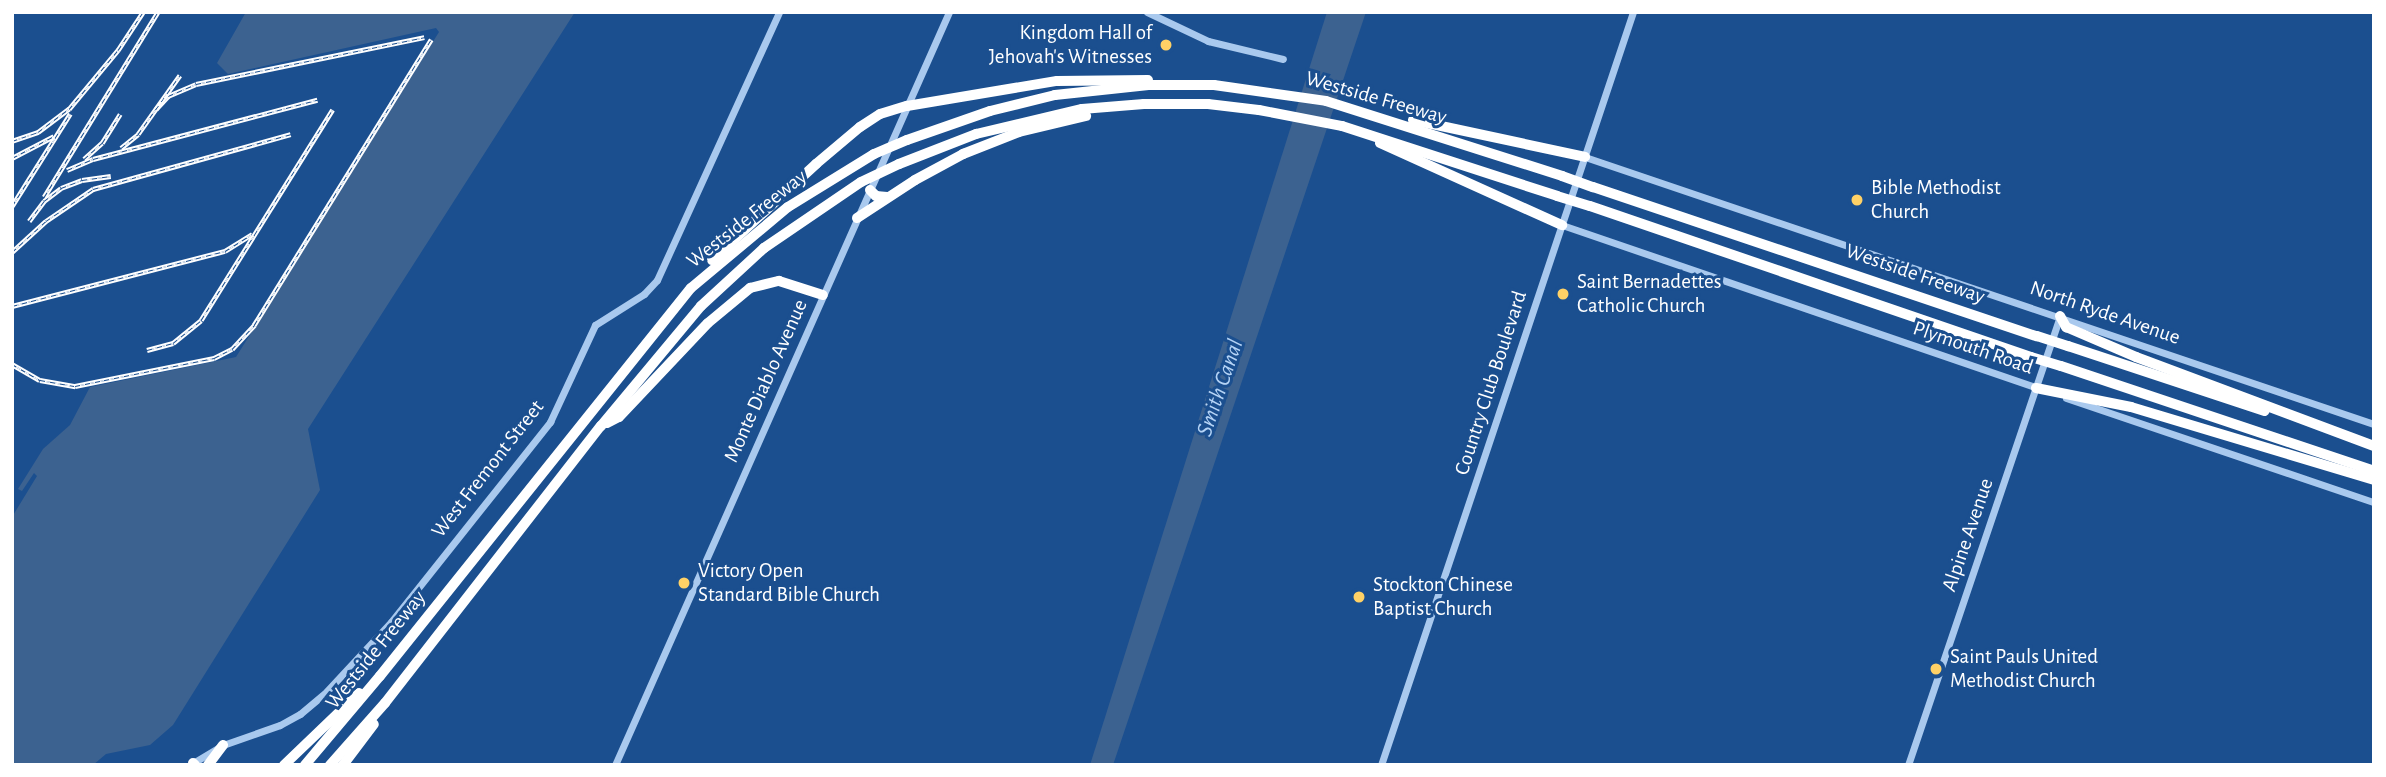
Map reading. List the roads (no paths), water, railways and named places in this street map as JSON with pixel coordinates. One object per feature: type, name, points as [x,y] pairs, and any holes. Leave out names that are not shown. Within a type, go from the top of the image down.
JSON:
[{"type":"highway","points":[[691,288],[698,274],[735,237],[860,127],[880,114],[907,106],[1084,79],[1134,79],[1193,84]]},
{"type":"highway","name":"Westside Freeway","points":[[305,765],[362,694],[379,678],[691,288],[788,207],[874,155],[907,140],[990,111],[1055,95],[1101,89],[1193,84],[1265,90],[1366,111],[2037,336],[2282,413]]},
{"type":"highway","name":"Westside Freeway","points":[[330,765],[400,685],[601,426],[674,338],[714,292],[755,256],[815,211],[865,186],[899,164],[1004,126],[1082,109],[1129,105],[1208,104],[1259,110],[1342,126],[1590,206],[1791,277],[2278,439],[2302,452],[2374,471]]},
{"type":"highway","points":[[857,218],[887,197],[953,159],[999,139],[1129,105]]},
{"type":"highway","points":[[1366,111],[1585,157]]},
{"type":"highway","points":[[1366,134],[1397,153],[1562,225]]},
{"type":"highway","points":[[865,186],[876,196],[887,197]]},
{"type":"highway","points":[[601,426],[619,417],[722,310],[758,285],[785,282],[823,295]]},
{"type":"highway","points":[[2060,316],[2066,327],[2374,448]]},
{"type":"highway","points":[[2036,388],[2131,407],[2269,449],[2302,452],[2374,480]]},
{"type":"highway","points":[[284,765],[362,694]]},
{"type":"highway","points":[[343,765],[377,721],[385,703]]},
{"type":"highway","points":[[208,765],[223,746]]},
{"type":"street","name":"West Fremont Street","points":[[194,764],[223,746],[280,725],[300,714],[327,691],[391,622],[550,422],[595,325],[644,295],[665,267],[779,12]]},
{"type":"street","name":"Monte Diablo Avenue","points":[[615,765],[857,218],[865,186],[907,106],[949,12]]},
{"type":"street","points":[[1147,12],[1208,41],[1283,59]]},
{"type":"street","name":"Country Club Boulevard","points":[[1381,765],[1633,12]]},
{"type":"street","points":[[916,87],[921,96],[931,102]]},
{"type":"street","name":"North Ryde Avenue","points":[[1585,157],[2374,424]]},
{"type":"street","name":"Plymouth Road","points":[[1562,225],[2374,502]]},
{"type":"street","name":"Alpine Avenue","points":[[1908,765],[2060,316]]},
{"type":"water","points":[[246,12],[575,12],[308,429],[320,490],[173,725],[150,745],[106,754],[93,765],[12,765],[12,517],[37,476],[34,473],[22,491],[18,489],[43,449],[70,425],[90,387],[236,357],[439,32],[436,28],[228,74],[217,63]]},
{"type":"water","name":"Smith Canal","points":[[1327,12],[1366,12],[1113,765],[1090,765]]},
{"type":"railway","points":[[12,141],[38,132],[69,109],[118,50],[143,12]]},
{"type":"railway","points":[[44,197],[158,12]]},
{"type":"railway","points":[[156,109],[168,96],[196,84],[424,37]]},
{"type":"railway","points":[[12,364],[40,380],[75,386],[214,358],[232,349],[254,325],[431,39]]},
{"type":"railway","points":[[121,148],[138,134],[180,75]]},
{"type":"railway","points":[[67,170],[93,159],[317,100]]},
{"type":"railway","points":[[147,350],[173,343],[201,320],[332,110]]},
{"type":"railway","points":[[12,206],[70,114]]},
{"type":"railway","points":[[84,159],[102,143],[120,114]]},
{"type":"railway","points":[[12,252],[46,221],[93,189],[291,134]]},
{"type":"railway","points":[[12,158],[54,136]]},
{"type":"railway","points":[[29,221],[44,201],[61,188],[82,180],[111,176]]},
{"type":"railway","points":[[12,306],[225,251],[252,234]]},
{"type":"place","name":"Kingdom Hall of Jehovah's Witnesses","points":[[1166,45]]},
{"type":"place","name":"Bible Methodist Church","points":[[1857,200]]},
{"type":"place","name":"Saint Bernadettes Catholic Church","points":[[1563,294]]},
{"type":"place","name":"Victory Open Standard Bible Church","points":[[684,583]]},
{"type":"place","name":"Stockton Chinese Baptist Church","points":[[1359,597]]},
{"type":"place","name":"Saint Pauls United Methodist Church","points":[[1936,669]]}]
